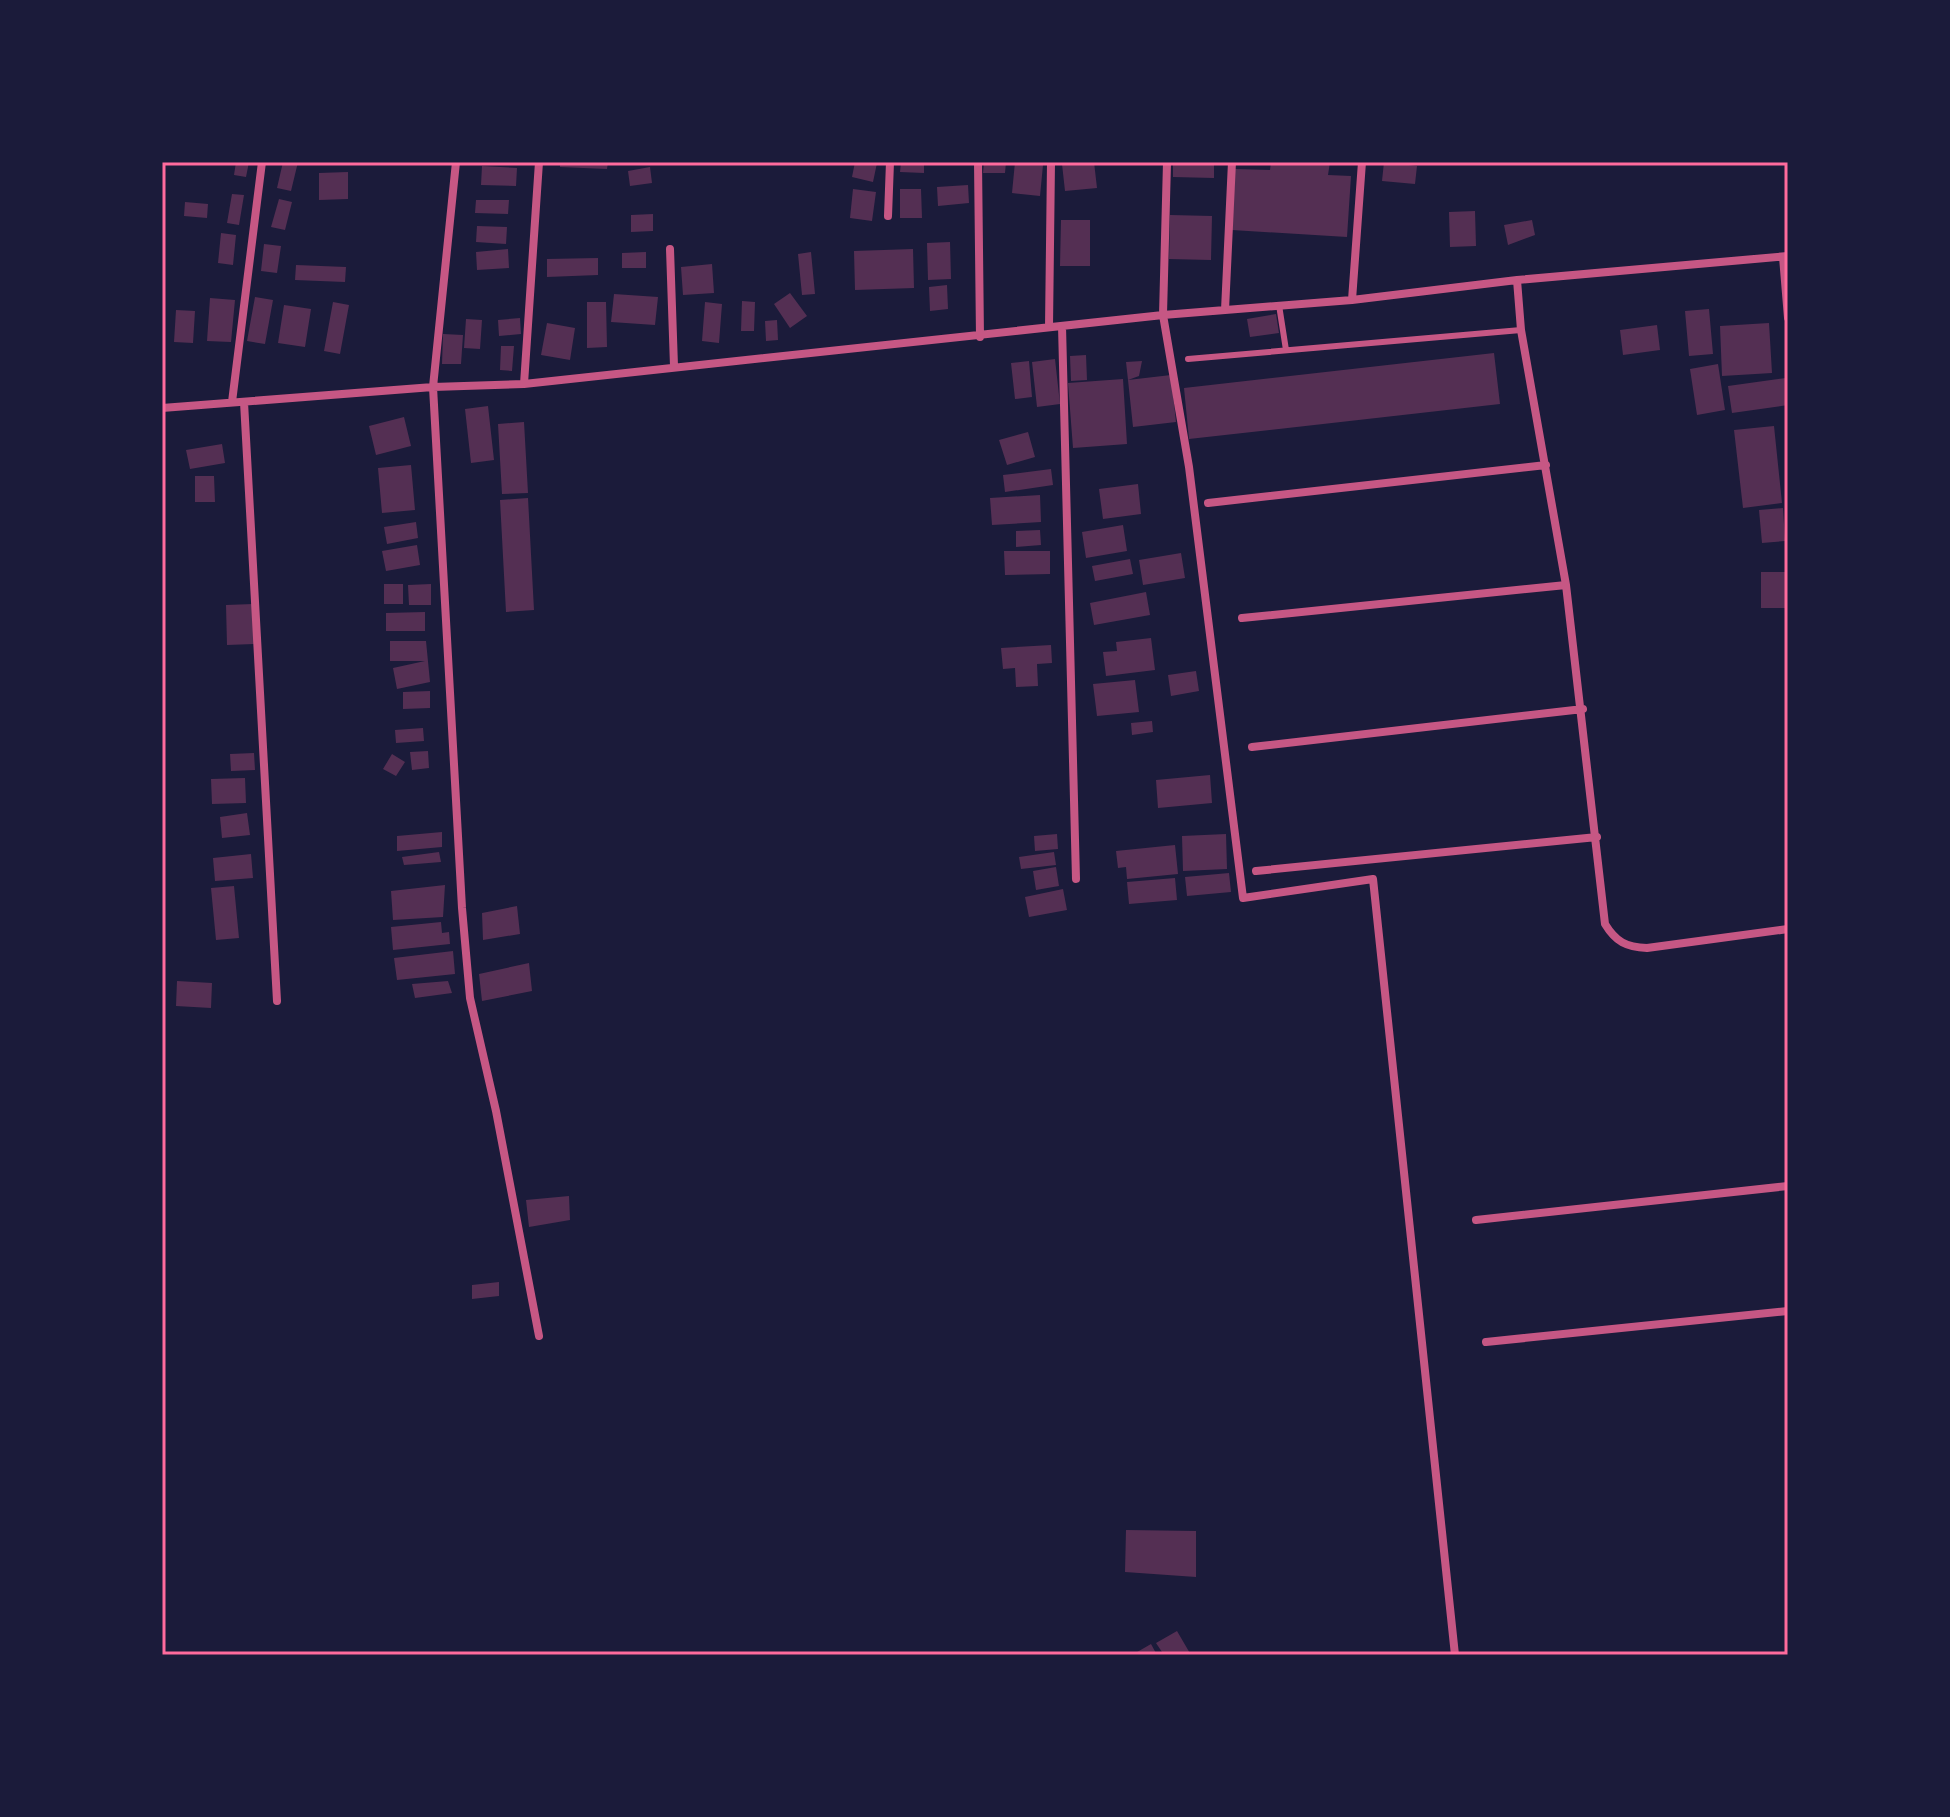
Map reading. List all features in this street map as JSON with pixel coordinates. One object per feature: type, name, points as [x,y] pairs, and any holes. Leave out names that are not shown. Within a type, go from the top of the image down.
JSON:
[{"type":"street","points":[[232,402],[262,162]]},
{"type":"street","points":[[456,162],[433,387],[470,998],[539,1336]]},
{"type":"street","points":[[524,384],[539,162]]},
{"type":"street","points":[[888,216],[890,162]]},
{"type":"street","points":[[978,162],[980,337]]},
{"type":"street","points":[[1049,327],[1051,162]]},
{"type":"street","points":[[1167,162],[1163,315],[1189,467],[1243,898],[1373,879],[1455,1655]]},
{"type":"street","points":[[1225,310],[1232,162]]},
{"type":"street","points":[[1352,300],[1362,162]]},
{"type":"street","points":[[670,249],[674,366]]},
{"type":"street","points":[[162,408],[433,387],[524,384],[1163,315],[1352,300],[1517,280],[1785,257],[1788,318]]},
{"type":"street","points":[[1517,280],[1521,330],[1566,585],[1583,709],[1605,924],[1613,938],[1629,947],[1647,948],[1788,929]]},
{"type":"street","points":[[1062,326],[1076,879]]},
{"type":"street","points":[[244,402],[277,1001]]},
{"type":"street","points":[[1208,503],[1546,465]]},
{"type":"street","points":[[1242,618],[1566,585]]},
{"type":"street","points":[[1252,747],[1583,709]]},
{"type":"street","points":[[1256,871],[1597,837]]},
{"type":"street","points":[[1476,1220],[1788,1186]]},
{"type":"street","points":[[1486,1342],[1788,1311]]},
{"type":"lane","points":[[1279,305],[1286,350]]},
{"type":"lane","points":[[1188,359],[1521,330]]},
{"type":"building","points":[[236,162],[249,162],[246,177],[234,175]]},
{"type":"building","points":[[283,162],[298,162],[291,191],[277,188]]},
{"type":"building","points":[[560,162],[608,162],[607,169],[560,167]]},
{"type":"building","points":[[855,162],[877,163],[873,182],[852,177]]},
{"type":"building","points":[[901,162],[924,162],[924,173],[900,172]]},
{"type":"building","points":[[984,162],[1006,162],[1005,173],[983,173]]},
{"type":"building","points":[[1015,162],[1043,165],[1040,196],[1012,193]]},
{"type":"building","points":[[1094,162],[1097,188],[1065,191],[1062,164]]},
{"type":"building","points":[[1173,162],[1214,162],[1214,178],[1173,177]]},
{"type":"building","points":[[1271,162],[1330,162],[1328,175],[1351,176],[1347,237],[1232,230],[1235,169],[1270,170]]},
{"type":"building","points":[[1384,162],[1417,166],[1415,184],[1382,181]]},
{"type":"building","points":[[482,166],[517,168],[516,186],[481,185]]},
{"type":"building","points":[[650,167],[652,183],[630,186],[628,171]]},
{"type":"building","points":[[348,172],[348,199],[319,200],[319,173]]},
{"type":"building","points":[[968,185],[969,203],[938,206],[937,187]]},
{"type":"building","points":[[853,189],[876,192],[872,221],[850,218]]},
{"type":"building","points":[[900,189],[921,189],[922,218],[900,218]]},
{"type":"building","points":[[232,194],[244,195],[239,225],[227,223]]},
{"type":"building","points":[[279,199],[292,202],[285,230],[271,227]]},
{"type":"building","points":[[476,200],[509,200],[508,214],[475,213]]},
{"type":"building","points":[[185,202],[208,204],[207,218],[184,216]]},
{"type":"building","points":[[1475,211],[1476,246],[1450,247],[1449,212]]},
{"type":"building","points":[[653,214],[653,231],[631,232],[631,215]]},
{"type":"building","points":[[1170,215],[1212,216],[1211,260],[1169,259]]},
{"type":"building","points":[[1061,220],[1090,220],[1090,266],[1060,266]]},
{"type":"building","points":[[1532,220],[1535,235],[1508,245],[1504,225]]},
{"type":"building","points":[[477,226],[507,227],[506,244],[476,242]]},
{"type":"building","points":[[221,233],[236,235],[233,265],[218,263]]},
{"type":"building","points":[[950,242],[951,279],[928,280],[927,243]]},
{"type":"building","points":[[264,244],[281,246],[277,273],[261,271]]},
{"type":"building","points":[[508,249],[509,268],[477,270],[476,252]]},
{"type":"building","points":[[913,249],[914,288],[855,290],[854,251]]},
{"type":"building","points":[[646,252],[646,268],[622,268],[622,253]]},
{"type":"building","points":[[811,252],[815,294],[802,295],[798,254]]},
{"type":"building","points":[[598,258],[598,275],[547,277],[547,259]]},
{"type":"building","points":[[712,264],[714,293],[683,295],[681,267]]},
{"type":"building","points":[[296,265],[346,267],[345,282],[295,280]]},
{"type":"building","points":[[947,285],[948,309],[930,311],[929,287]]},
{"type":"building","points":[[790,293],[807,316],[790,328],[774,304]]},
{"type":"building","points":[[614,294],[658,297],[655,325],[611,322]]},
{"type":"building","points":[[255,297],[273,300],[265,344],[247,341]]},
{"type":"building","points":[[210,298],[235,300],[231,342],[207,341]]},
{"type":"building","points":[[742,301],[755,302],[754,331],[741,331]]},
{"type":"building","points":[[333,302],[349,305],[340,354],[324,351]]},
{"type":"building","points":[[587,302],[606,302],[607,347],[587,348]]},
{"type":"building","points":[[705,302],[722,304],[719,343],[702,341]]},
{"type":"building","points":[[284,305],[311,309],[305,347],[278,343]]},
{"type":"building","points":[[1709,309],[1713,354],[1689,356],[1685,311]]},
{"type":"building","points":[[176,310],[195,311],[193,343],[174,342]]},
{"type":"building","points":[[1276,314],[1279,333],[1250,337],[1247,319]]},
{"type":"building","points":[[520,318],[521,334],[499,336],[498,320]]},
{"type":"building","points":[[466,319],[482,320],[480,349],[464,348]]},
{"type":"building","points":[[777,320],[778,340],[766,341],[765,321]]},
{"type":"building","points":[[547,323],[575,328],[570,360],[541,355]]},
{"type":"building","points":[[1769,323],[1772,373],[1722,376],[1720,326]]},
{"type":"building","points":[[1657,325],[1660,350],[1623,355],[1620,330]]},
{"type":"building","points":[[443,334],[463,335],[461,364],[442,364]]},
{"type":"building","points":[[501,346],[514,346],[512,371],[500,370]]},
{"type":"building","points":[[1494,353],[1500,404],[1189,439],[1184,388]]},
{"type":"building","points":[[1086,355],[1087,380],[1071,381],[1070,356]]},
{"type":"building","points":[[1055,359],[1060,404],[1037,407],[1032,362]]},
{"type":"building","points":[[1029,361],[1032,397],[1015,399],[1011,363]]},
{"type":"building","points":[[1142,361],[1139,376],[1128,380],[1126,362]]},
{"type":"building","points":[[1718,364],[1725,410],[1697,415],[1690,369]]},
{"type":"building","points":[[1171,375],[1176,422],[1133,427],[1128,380]]},
{"type":"building","points":[[1786,378],[1788,405],[1732,413],[1728,386]]},
{"type":"building","points":[[1123,379],[1127,444],[1073,448],[1068,383]]},
{"type":"building","points":[[488,406],[494,460],[471,463],[465,409]]},
{"type":"building","points":[[404,417],[411,446],[376,455],[369,426]]},
{"type":"building","points":[[524,422],[528,493],[502,494],[498,424]]},
{"type":"building","points":[[1774,426],[1782,503],[1743,508],[1734,430]]},
{"type":"building","points":[[1028,432],[1035,457],[1007,465],[999,440]]},
{"type":"building","points":[[222,444],[225,463],[190,469],[186,450]]},
{"type":"building","points":[[411,465],[415,510],[382,513],[378,468]]},
{"type":"building","points":[[1051,469],[1053,485],[1005,492],[1003,475]]},
{"type":"building","points":[[195,476],[214,476],[215,502],[195,502]]},
{"type":"building","points":[[1138,484],[1141,514],[1103,519],[1099,489]]},
{"type":"building","points":[[1040,495],[1041,522],[992,525],[990,498]]},
{"type":"building","points":[[528,498],[534,610],[506,612],[500,500]]},
{"type":"building","points":[[1783,508],[1785,541],[1762,543],[1759,510]]},
{"type":"building","points":[[416,522],[418,538],[387,544],[384,527]]},
{"type":"building","points":[[1123,525],[1127,551],[1086,558],[1082,532]]},
{"type":"building","points":[[1040,530],[1041,545],[1016,547],[1016,531]]},
{"type":"building","points":[[417,545],[420,565],[386,571],[382,551]]},
{"type":"building","points":[[1004,551],[1050,551],[1050,574],[1005,575]]},
{"type":"building","points":[[1181,553],[1185,578],[1143,585],[1139,560]]},
{"type":"building","points":[[1130,559],[1133,574],[1095,581],[1092,566]]},
{"type":"building","points":[[1761,572],[1787,572],[1787,608],[1761,608]]},
{"type":"building","points":[[384,584],[403,584],[403,604],[384,604]]},
{"type":"building","points":[[431,584],[431,605],[409,605],[408,585]]},
{"type":"building","points":[[1146,592],[1150,615],[1094,625],[1090,603]]},
{"type":"building","points":[[253,604],[254,644],[227,645],[226,605]]},
{"type":"building","points":[[425,612],[425,631],[386,631],[386,613]]},
{"type":"building","points":[[1151,638],[1155,670],[1106,676],[1103,652],[1117,651],[1116,642]]},
{"type":"building","points":[[390,641],[426,641],[430,682],[397,689],[393,668],[425,661],[390,661]]},
{"type":"building","points":[[1051,645],[1052,663],[1037,664],[1038,686],[1016,687],[1015,668],[1003,669],[1001,648]]},
{"type":"building","points":[[1196,671],[1199,691],[1171,696],[1168,675]]},
{"type":"building","points":[[1135,680],[1139,712],[1097,716],[1093,684]]},
{"type":"building","points":[[430,691],[430,708],[403,709],[403,692]]},
{"type":"building","points":[[1152,721],[1153,732],[1132,735],[1131,723]]},
{"type":"building","points":[[423,728],[424,741],[396,743],[395,730]]},
{"type":"building","points":[[428,751],[429,768],[412,770],[410,752]]},
{"type":"building","points":[[254,753],[255,770],[231,771],[230,754]]},
{"type":"building","points":[[392,754],[405,762],[396,776],[383,769]]},
{"type":"building","points":[[1210,775],[1212,803],[1158,808],[1156,780]]},
{"type":"building","points":[[245,778],[246,803],[212,804],[211,779]]},
{"type":"building","points":[[247,813],[250,835],[222,838],[220,817]]},
{"type":"building","points":[[442,832],[442,847],[397,851],[397,836]]},
{"type":"building","points":[[1057,834],[1058,849],[1035,851],[1034,836]]},
{"type":"building","points":[[1226,834],[1227,869],[1183,871],[1182,836]]},
{"type":"building","points":[[1175,845],[1178,874],[1127,879],[1126,867],[1118,868],[1116,851]]},
{"type":"building","points":[[439,852],[441,862],[404,865],[402,857]]},
{"type":"building","points":[[1054,852],[1056,865],[1021,869],[1019,857]]},
{"type":"building","points":[[251,854],[253,878],[215,881],[213,858]]},
{"type":"building","points":[[1056,867],[1059,886],[1036,890],[1033,871]]},
{"type":"building","points":[[1229,873],[1231,892],[1187,896],[1185,877]]},
{"type":"building","points":[[1175,878],[1177,900],[1129,904],[1127,882]]},
{"type":"building","points":[[445,885],[443,917],[393,920],[391,891]]},
{"type":"building","points":[[234,886],[239,938],[216,940],[211,888]]},
{"type":"building","points":[[1063,889],[1067,910],[1029,917],[1025,897]]},
{"type":"building","points":[[517,906],[520,934],[483,940],[482,913]]},
{"type":"building","points":[[441,922],[442,933],[449,932],[450,944],[393,950],[391,927]]},
{"type":"building","points":[[453,951],[455,974],[397,980],[394,958]]},
{"type":"building","points":[[529,963],[532,991],[482,1001],[479,974]]},
{"type":"building","points":[[177,981],[212,983],[211,1008],[176,1006]]},
{"type":"building","points":[[448,981],[452,993],[415,998],[412,984]]},
{"type":"building","points":[[569,1196],[570,1220],[529,1227],[526,1200]]},
{"type":"building","points":[[499,1282],[499,1296],[472,1299],[472,1285]]},
{"type":"building","points":[[1126,1530],[1196,1531],[1196,1577],[1125,1572]]},
{"type":"building","points":[[1177,1631],[1191,1655],[1164,1655],[1156,1643]]},
{"type":"building","points":[[1151,1644],[1157,1655],[1132,1655]]}]
